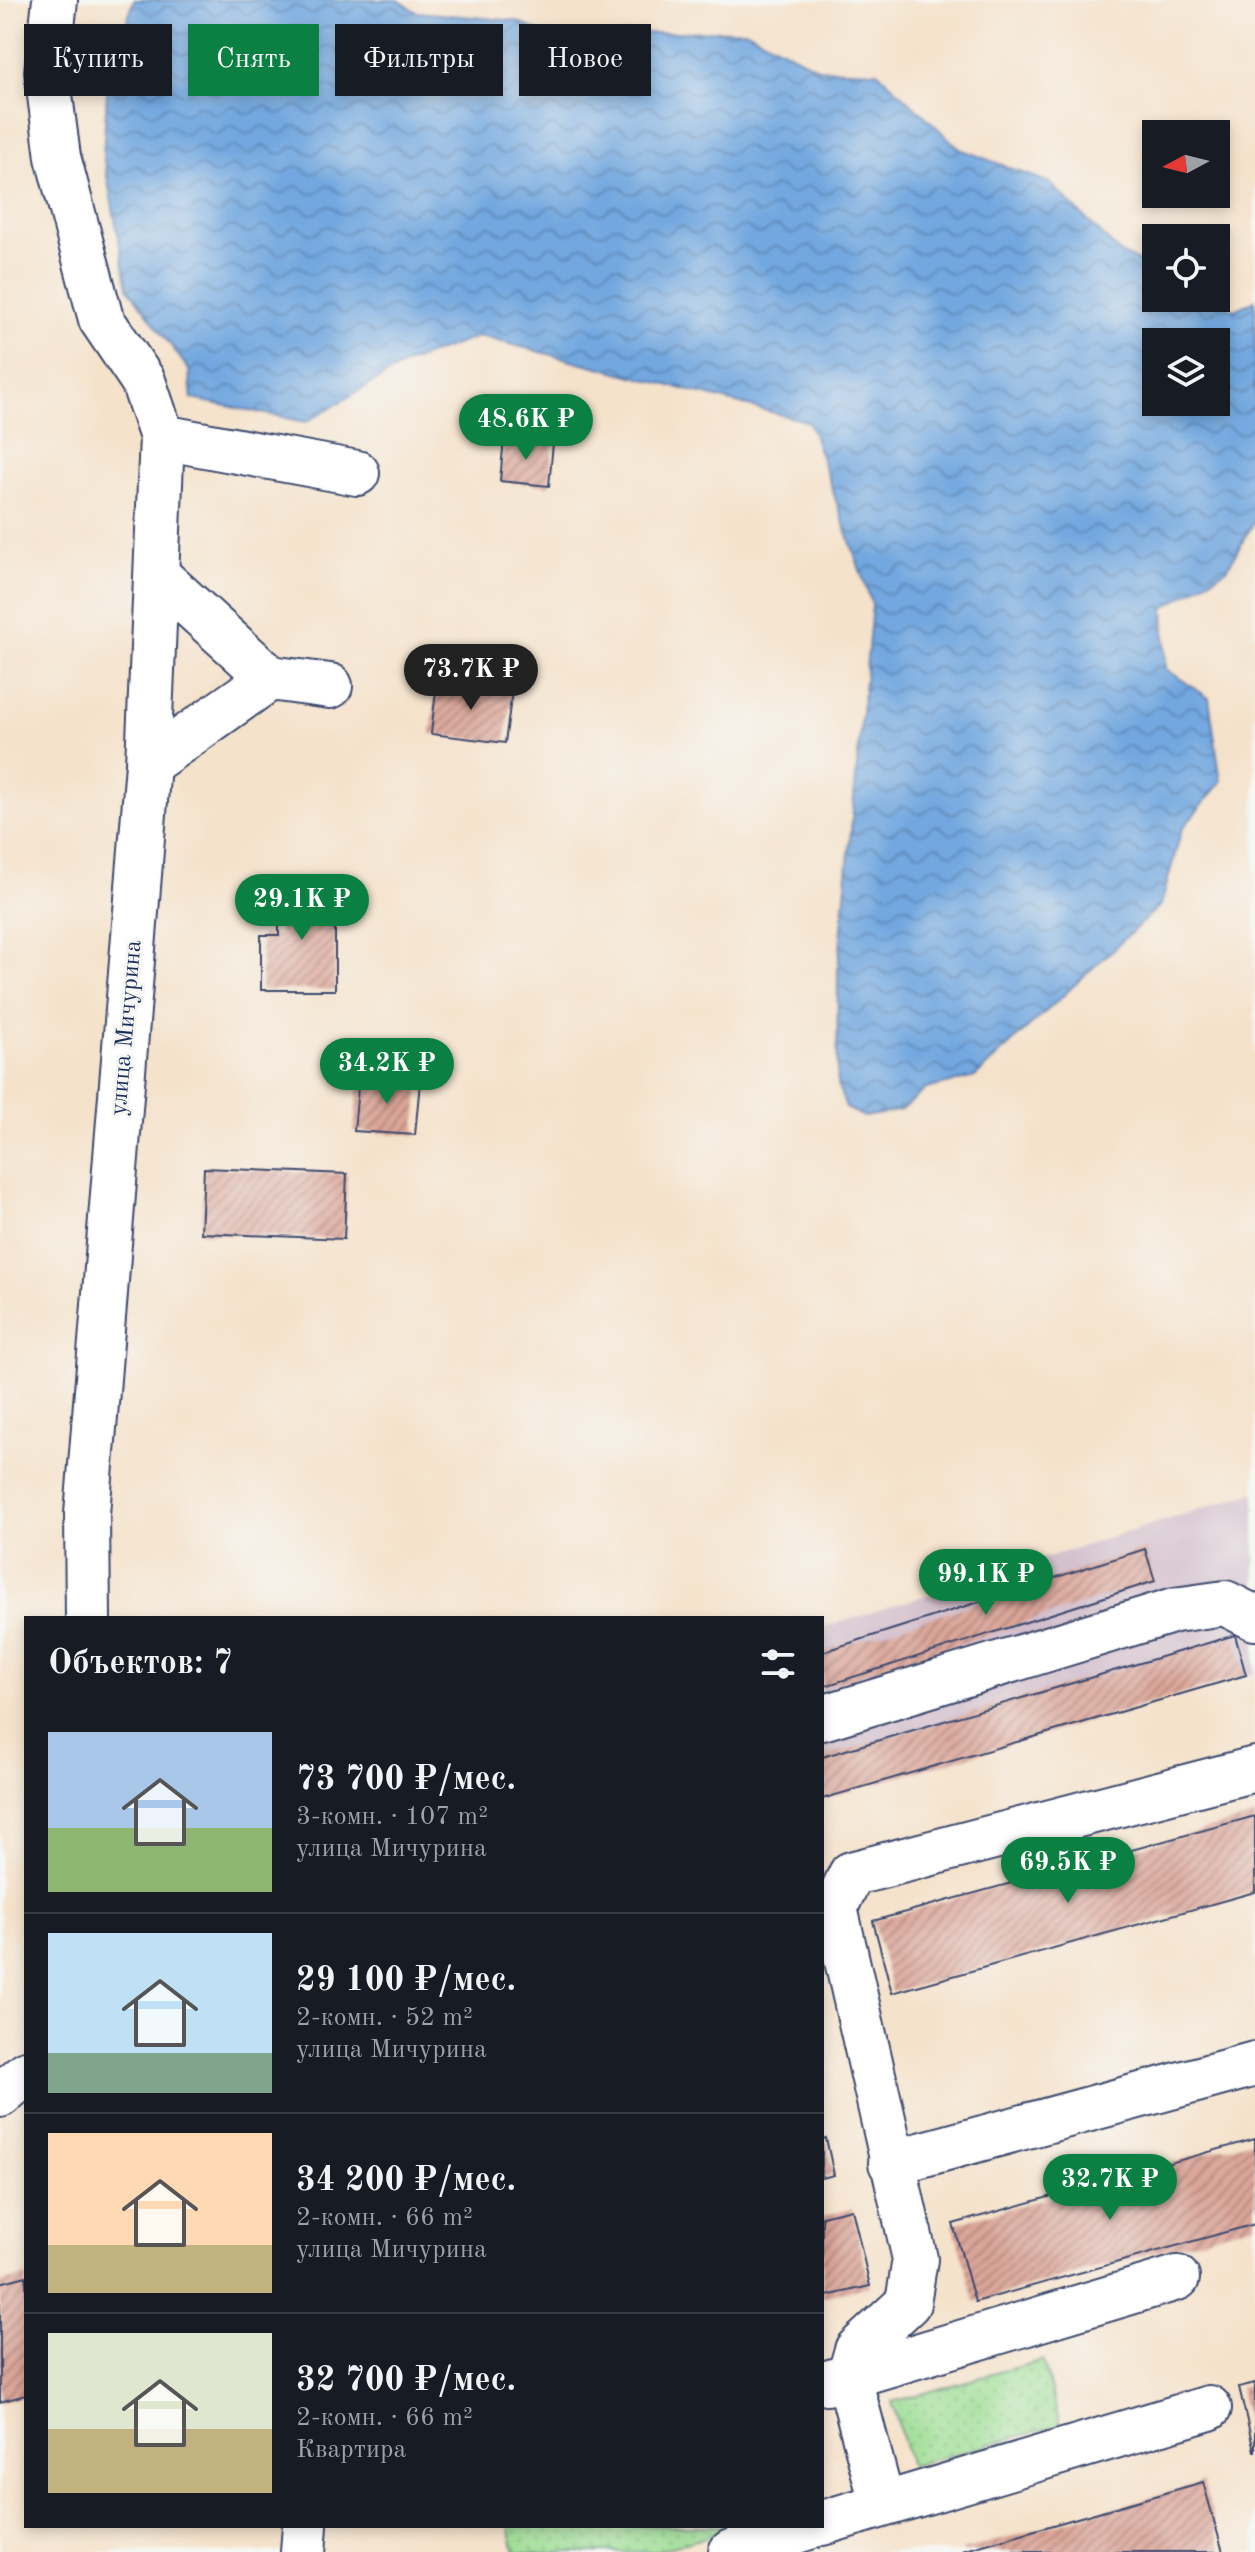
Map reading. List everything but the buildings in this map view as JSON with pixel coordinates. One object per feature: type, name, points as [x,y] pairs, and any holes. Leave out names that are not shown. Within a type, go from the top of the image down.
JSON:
[{"type":"street","points":[[55,0],[47,72],[58,157],[101,319],[143,381],[162,437],[357,473]]},
{"type":"street","name":"улица Мичурина","points":[[88,1616],[87,1514],[148,764],[162,437]]},
{"type":"street","points":[[157,575],[270,678],[330,686]]},
{"type":"street","points":[[148,764],[270,678]]},
{"type":"street","points":[[824,1717],[1175,1610],[1225,1603],[1255,1618]]},
{"type":"street","points":[[836,2381],[857,2350],[908,2303],[915,2259],[891,2163],[838,2006],[835,1908],[851,1874],[1255,1769]]},
{"type":"street","points":[[891,2163],[1255,2064]]},
{"type":"street","points":[[0,2095],[24,2075]]},
{"type":"street","points":[[836,2381],[1177,2278]]},
{"type":"street","points":[[836,2381],[882,2503]]},
{"type":"street","points":[[824,2522],[1209,2408]]},
{"type":"street","points":[[303,2552],[305,2528]]},
{"type":"street","points":[[731,2552],[806,2528]]},
{"type":"shaded area","points":[[1255,1492],[1255,1673],[824,1798],[824,1627]]},
{"type":"green space","points":[[1043,2360],[1060,2425],[910,2466],[892,2402]]},
{"type":"green space","points":[[509,2528],[738,2528],[653,2552],[515,2552]]},
{"type":"water","points":[[134,0],[398,0],[417,12],[517,21],[523,24],[519,24],[519,96],[651,96],[651,33],[745,30],[820,69],[877,71],[960,149],[1050,183],[1120,253],[1142,264],[1142,312],[1230,312],[1230,308],[1235,310],[1255,300],[1255,520],[1227,569],[1164,608],[1166,669],[1209,698],[1221,782],[1182,829],[1161,905],[975,1077],[926,1089],[902,1110],[864,1117],[846,1108],[837,1083],[838,970],[872,605],[809,422],[479,336],[407,363],[306,422],[192,399],[189,370],[128,288],[103,155],[107,96],[172,96],[172,24],[126,24]]}]
